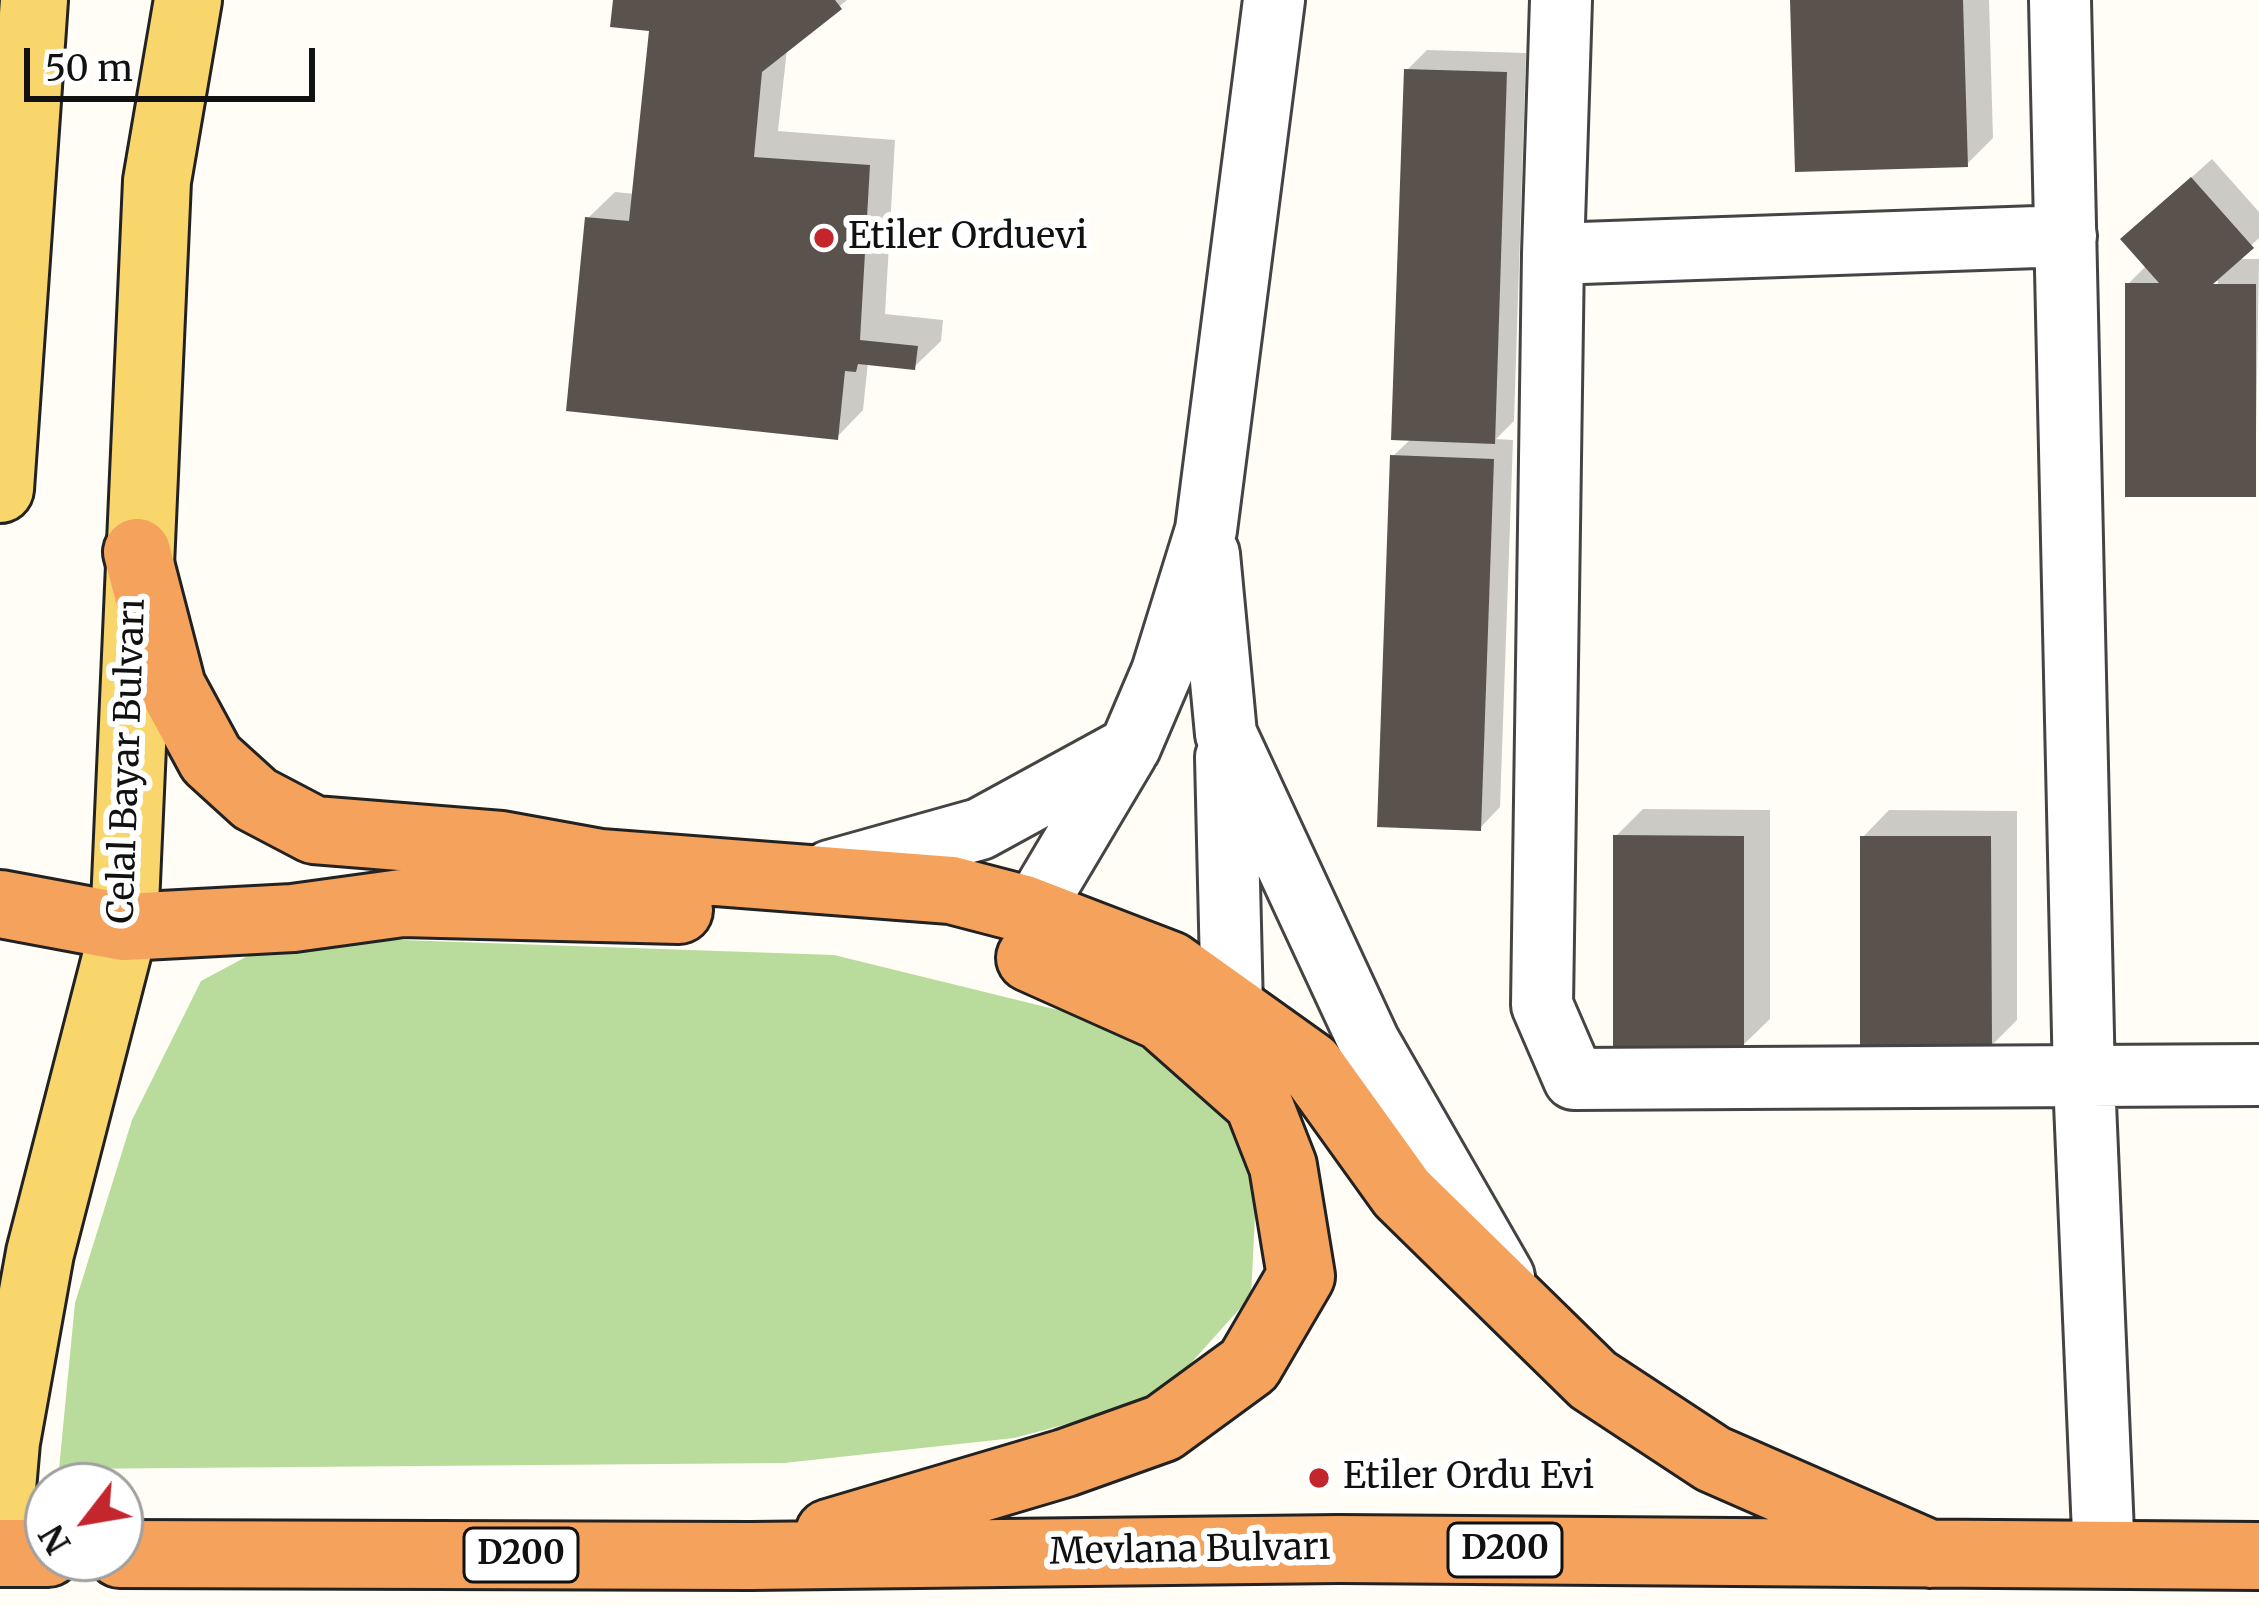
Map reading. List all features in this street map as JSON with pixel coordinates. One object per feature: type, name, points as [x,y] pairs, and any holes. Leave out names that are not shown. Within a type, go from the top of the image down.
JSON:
[{"type":"highway","points":[[137,552],[172,687],[211,759],[255,799],[314,830],[794,879],[951,890],[1032,912],[1170,965],[1310,1065],[1402,1193],[1593,1380],[1652,1424],[1713,1459],[1930,1554]]},
{"type":"highway","points":[[0,904],[124,927],[293,918],[402,903],[704,911],[933,933],[1052,964],[1162,1017],[1258,1102],[1283,1166],[1300,1276],[1249,1365],[1163,1428],[1065,1463],[751,1556]]},
{"type":"highway","name":"Mevlana Bulvarı","points":[[144,1553],[751,1556],[1339,1549],[2259,1556]]},
{"type":"main road","points":[[0,489],[34,0]]},
{"type":"main road","name":"Celal Bayar Bulvarı","points":[[0,1512],[6,1442],[40,1253],[124,927],[137,552],[158,182],[188,0]]},
{"type":"lane","points":[[1032,912],[1130,747],[1162,672],[1206,530],[1274,0]]},
{"type":"lane","points":[[1561,0],[1542,1005],[1574,1079],[2259,1075]]},
{"type":"lane","points":[[2060,0],[2084,1079],[2104,1557]]},
{"type":"lane","points":[[1553,254],[2066,236]]},
{"type":"lane","points":[[1206,530],[1226,734],[1232,1009]]},
{"type":"lane","points":[[1226,734],[1370,1042],[1524,1312]]},
{"type":"lane","points":[[794,879],[908,853],[980,829],[1130,747]]},
{"type":"green space","points":[[285,936],[834,955],[1111,1023],[1224,1112],[1256,1196],[1251,1296],[1158,1400],[1014,1438],[784,1463],[144,1468],[144,1462],[60,1462],[75,1303],[132,1120],[201,981]]},
{"type":"building","points":[[613,0],[835,0],[842,9],[762,72],[754,157],[870,165],[860,340],[918,346],[915,370],[858,364],[856,372],[845,371],[838,440],[566,411],[585,217],[629,221],[649,31],[610,27]]},
{"type":"building","points":[[1790,0],[1963,0],[1968,167],[1795,172]]},
{"type":"building","points":[[1404,69],[1507,72],[1495,444],[1391,440]]},
{"type":"building","points":[[2191,177],[2254,248],[2213,284],[2256,284],[2256,497],[2125,497],[2125,283],[2159,283],[2120,239]]},
{"type":"building","points":[[1390,455],[1494,459],[1481,831],[1377,827]]},
{"type":"building","points":[[1613,835],[1744,836],[1744,1048],[1613,1048]]},
{"type":"building","points":[[1860,836],[1991,836],[1992,1050],[1860,1049]]},
{"type":"place","name":"Etiler Orduevi","points":[[824,238]]},
{"type":"place","name":"Etiler Ordu Evi","points":[[1319,1478]]}]
